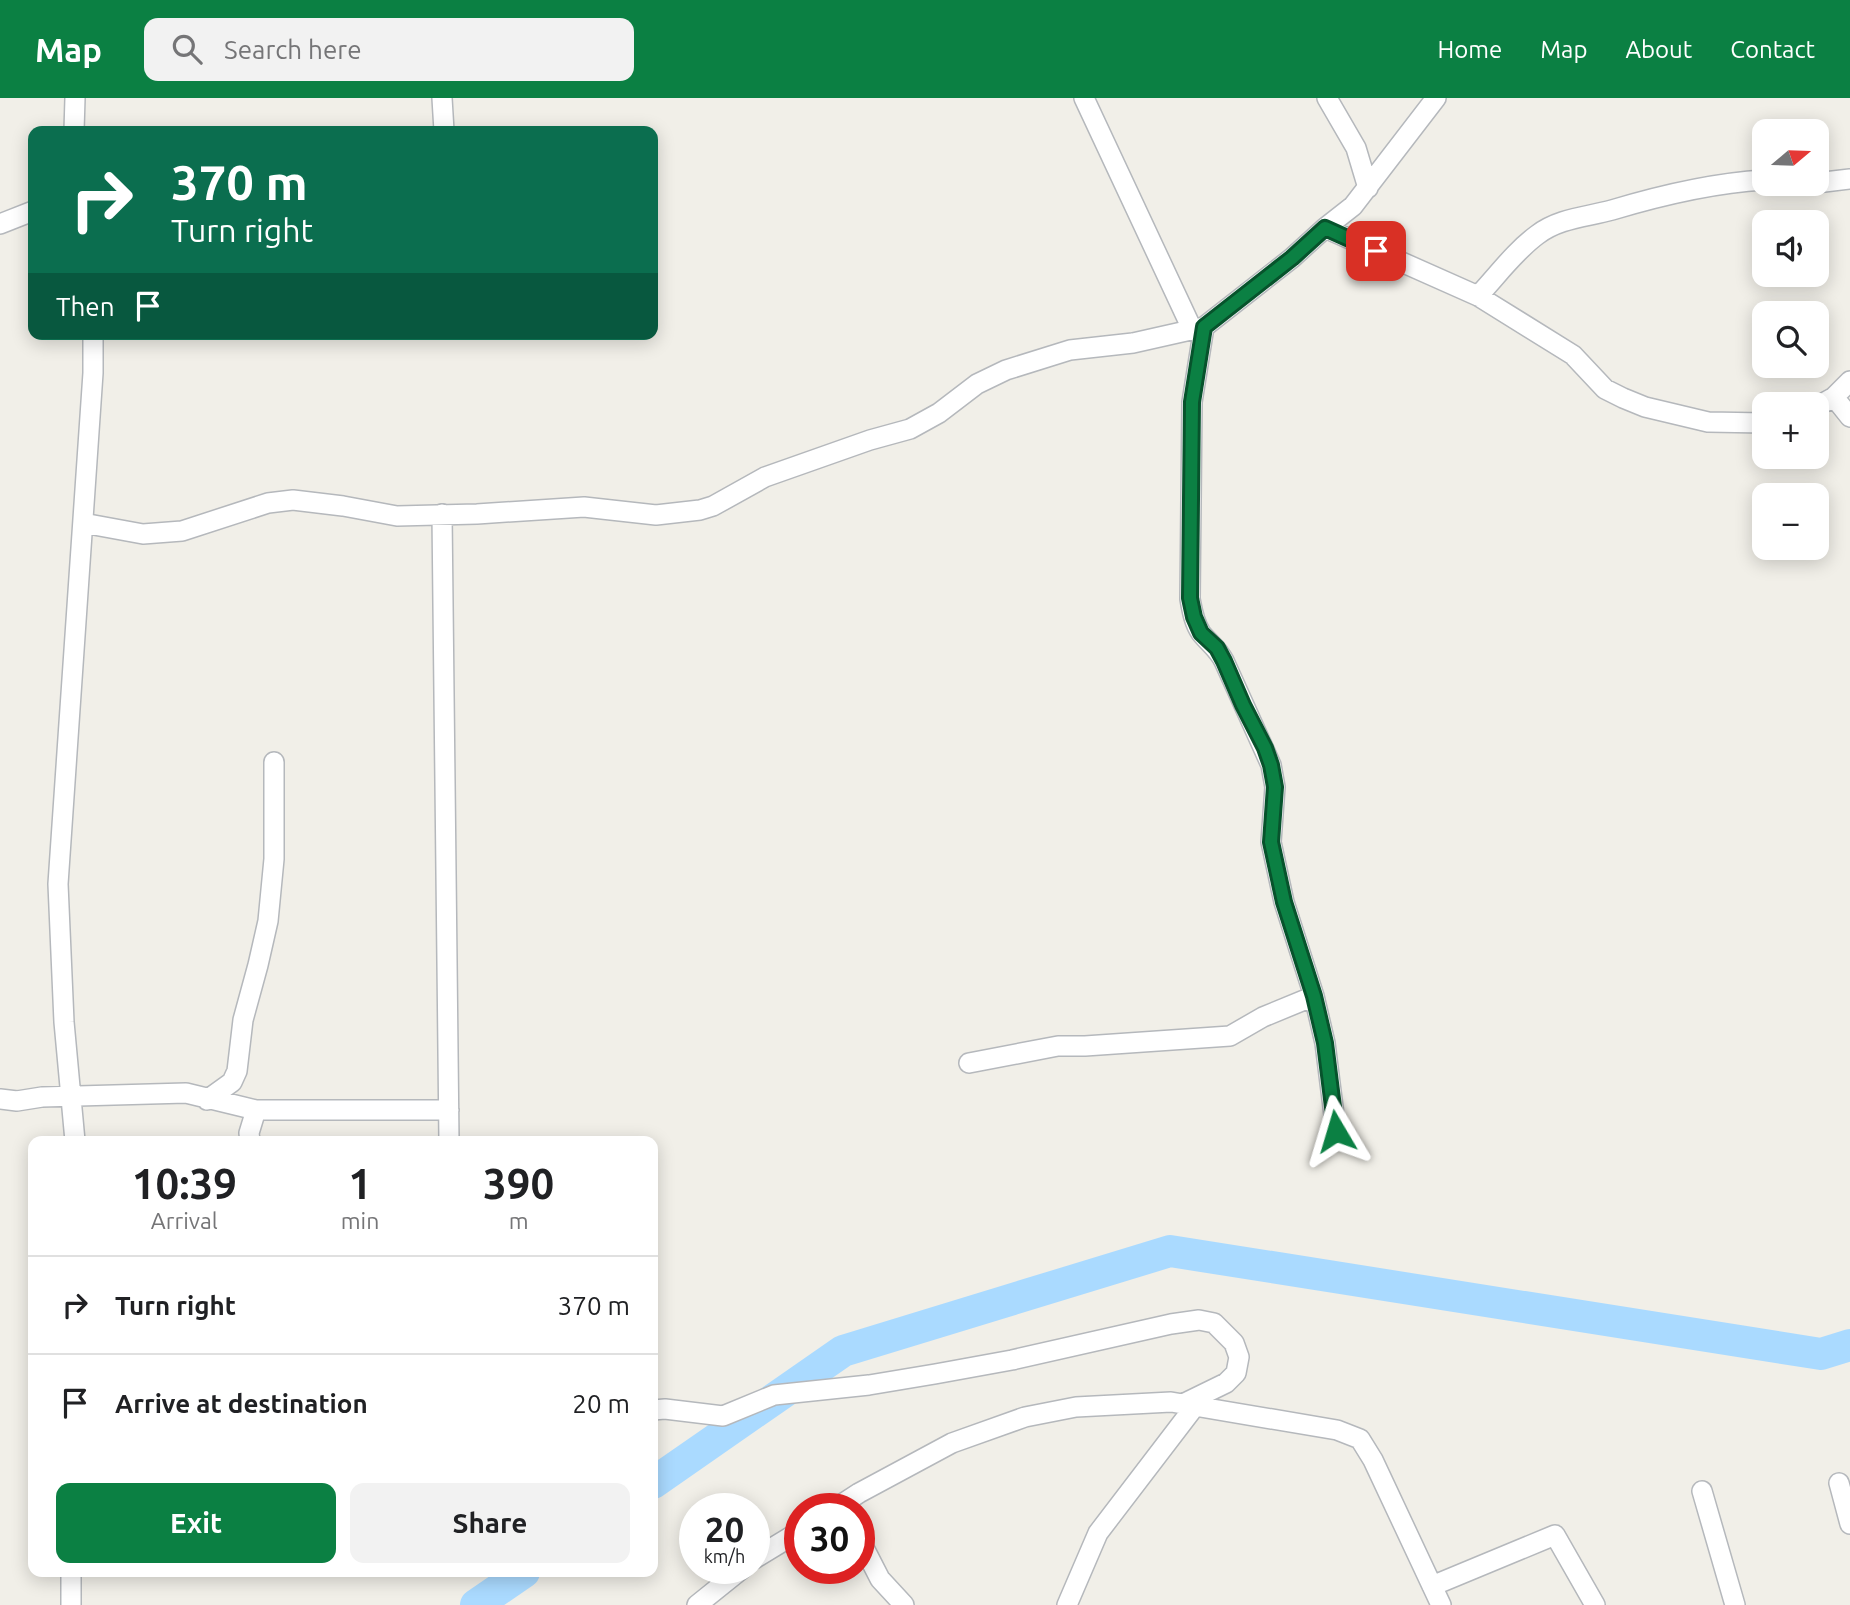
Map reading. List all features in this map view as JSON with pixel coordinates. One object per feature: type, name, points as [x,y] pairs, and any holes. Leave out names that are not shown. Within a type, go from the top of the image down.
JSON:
[{"type":"street","points":[[74,126],[75,98]]},
{"type":"street","points":[[442,98],[444,126]]},
{"type":"street","points":[[1084,98],[1198,328],[1192,402],[1190,598],[1201,633],[1217,648],[1224,661],[1271,765],[1275,787],[1271,842],[1284,902],[1314,996],[1325,1043],[1336,1131]]},
{"type":"street","points":[[1327,98],[1356,148],[1368,188]]},
{"type":"street","points":[[83,523],[143,534],[182,531],[268,503],[293,500],[397,516],[584,507],[656,515],[701,510],[765,477],[848,447],[910,429],[939,413],[977,384],[1006,370],[1070,350],[1133,343],[1198,328],[1283,266],[1353,206],[1436,98]]},
{"type":"street","points":[[1829,181],[1850,179]]},
{"type":"street","points":[[1478,296],[1520,249],[1539,233],[1570,219],[1690,190],[1752,182]]},
{"type":"street","points":[[0,224],[28,213]]},
{"type":"street","points":[[1325,228],[1478,296],[1573,355],[1605,390],[1645,407],[1708,422],[1752,423]]},
{"type":"street","points":[[75,1136],[64,1021],[58,884],[93,373],[93,340]]},
{"type":"street","points":[[1829,400],[1850,381]]},
{"type":"street","points":[[1834,397],[1850,417]]},
{"type":"street","points":[[442,514],[449,1136]]},
{"type":"street","points":[[206,1100],[232,1082],[237,1071],[243,1020],[268,921],[274,859],[274,762]]},
{"type":"street","points":[[969,1063],[1058,1046],[1230,1036],[1263,1017],[1314,996]]},
{"type":"street","points":[[8,1100],[186,1093],[256,1110],[449,1110]]},
{"type":"street","points":[[249,1136],[256,1110]]},
{"type":"street","points":[[658,1410],[723,1416],[774,1395],[869,1385],[1013,1360],[1171,1324],[1199,1320],[1214,1324],[1234,1343],[1239,1357],[1236,1373],[1226,1383],[1189,1405],[1098,1533],[1067,1605]]},
{"type":"street","points":[[859,1493],[952,1443],[1025,1417],[1076,1407],[1146,1402],[1189,1405],[1337,1430],[1360,1439],[1373,1460],[1440,1605]]},
{"type":"street","points":[[1839,1482],[1850,1524]]},
{"type":"street","points":[[1702,1491],[1735,1605]]},
{"type":"street","points":[[1432,1586],[1555,1535],[1595,1605]]},
{"type":"street","points":[[875,1568],[904,1605]]},
{"type":"street","points":[[71,1577],[71,1605]]},
{"type":"street","points":[[697,1605],[723,1584]]},
{"type":"waterway","points":[[658,1480],[843,1351],[1170,1251],[1821,1354],[1850,1345]]},
{"type":"waterway","points":[[476,1605],[517,1577]]},
{"type":"route","points":[[1336,1131],[1325,1043],[1314,996],[1284,902],[1271,842],[1275,787],[1271,765],[1224,661],[1217,648],[1201,633],[1190,598],[1192,402],[1204,327],[1292,258],[1325,228],[1376,251]]}]
